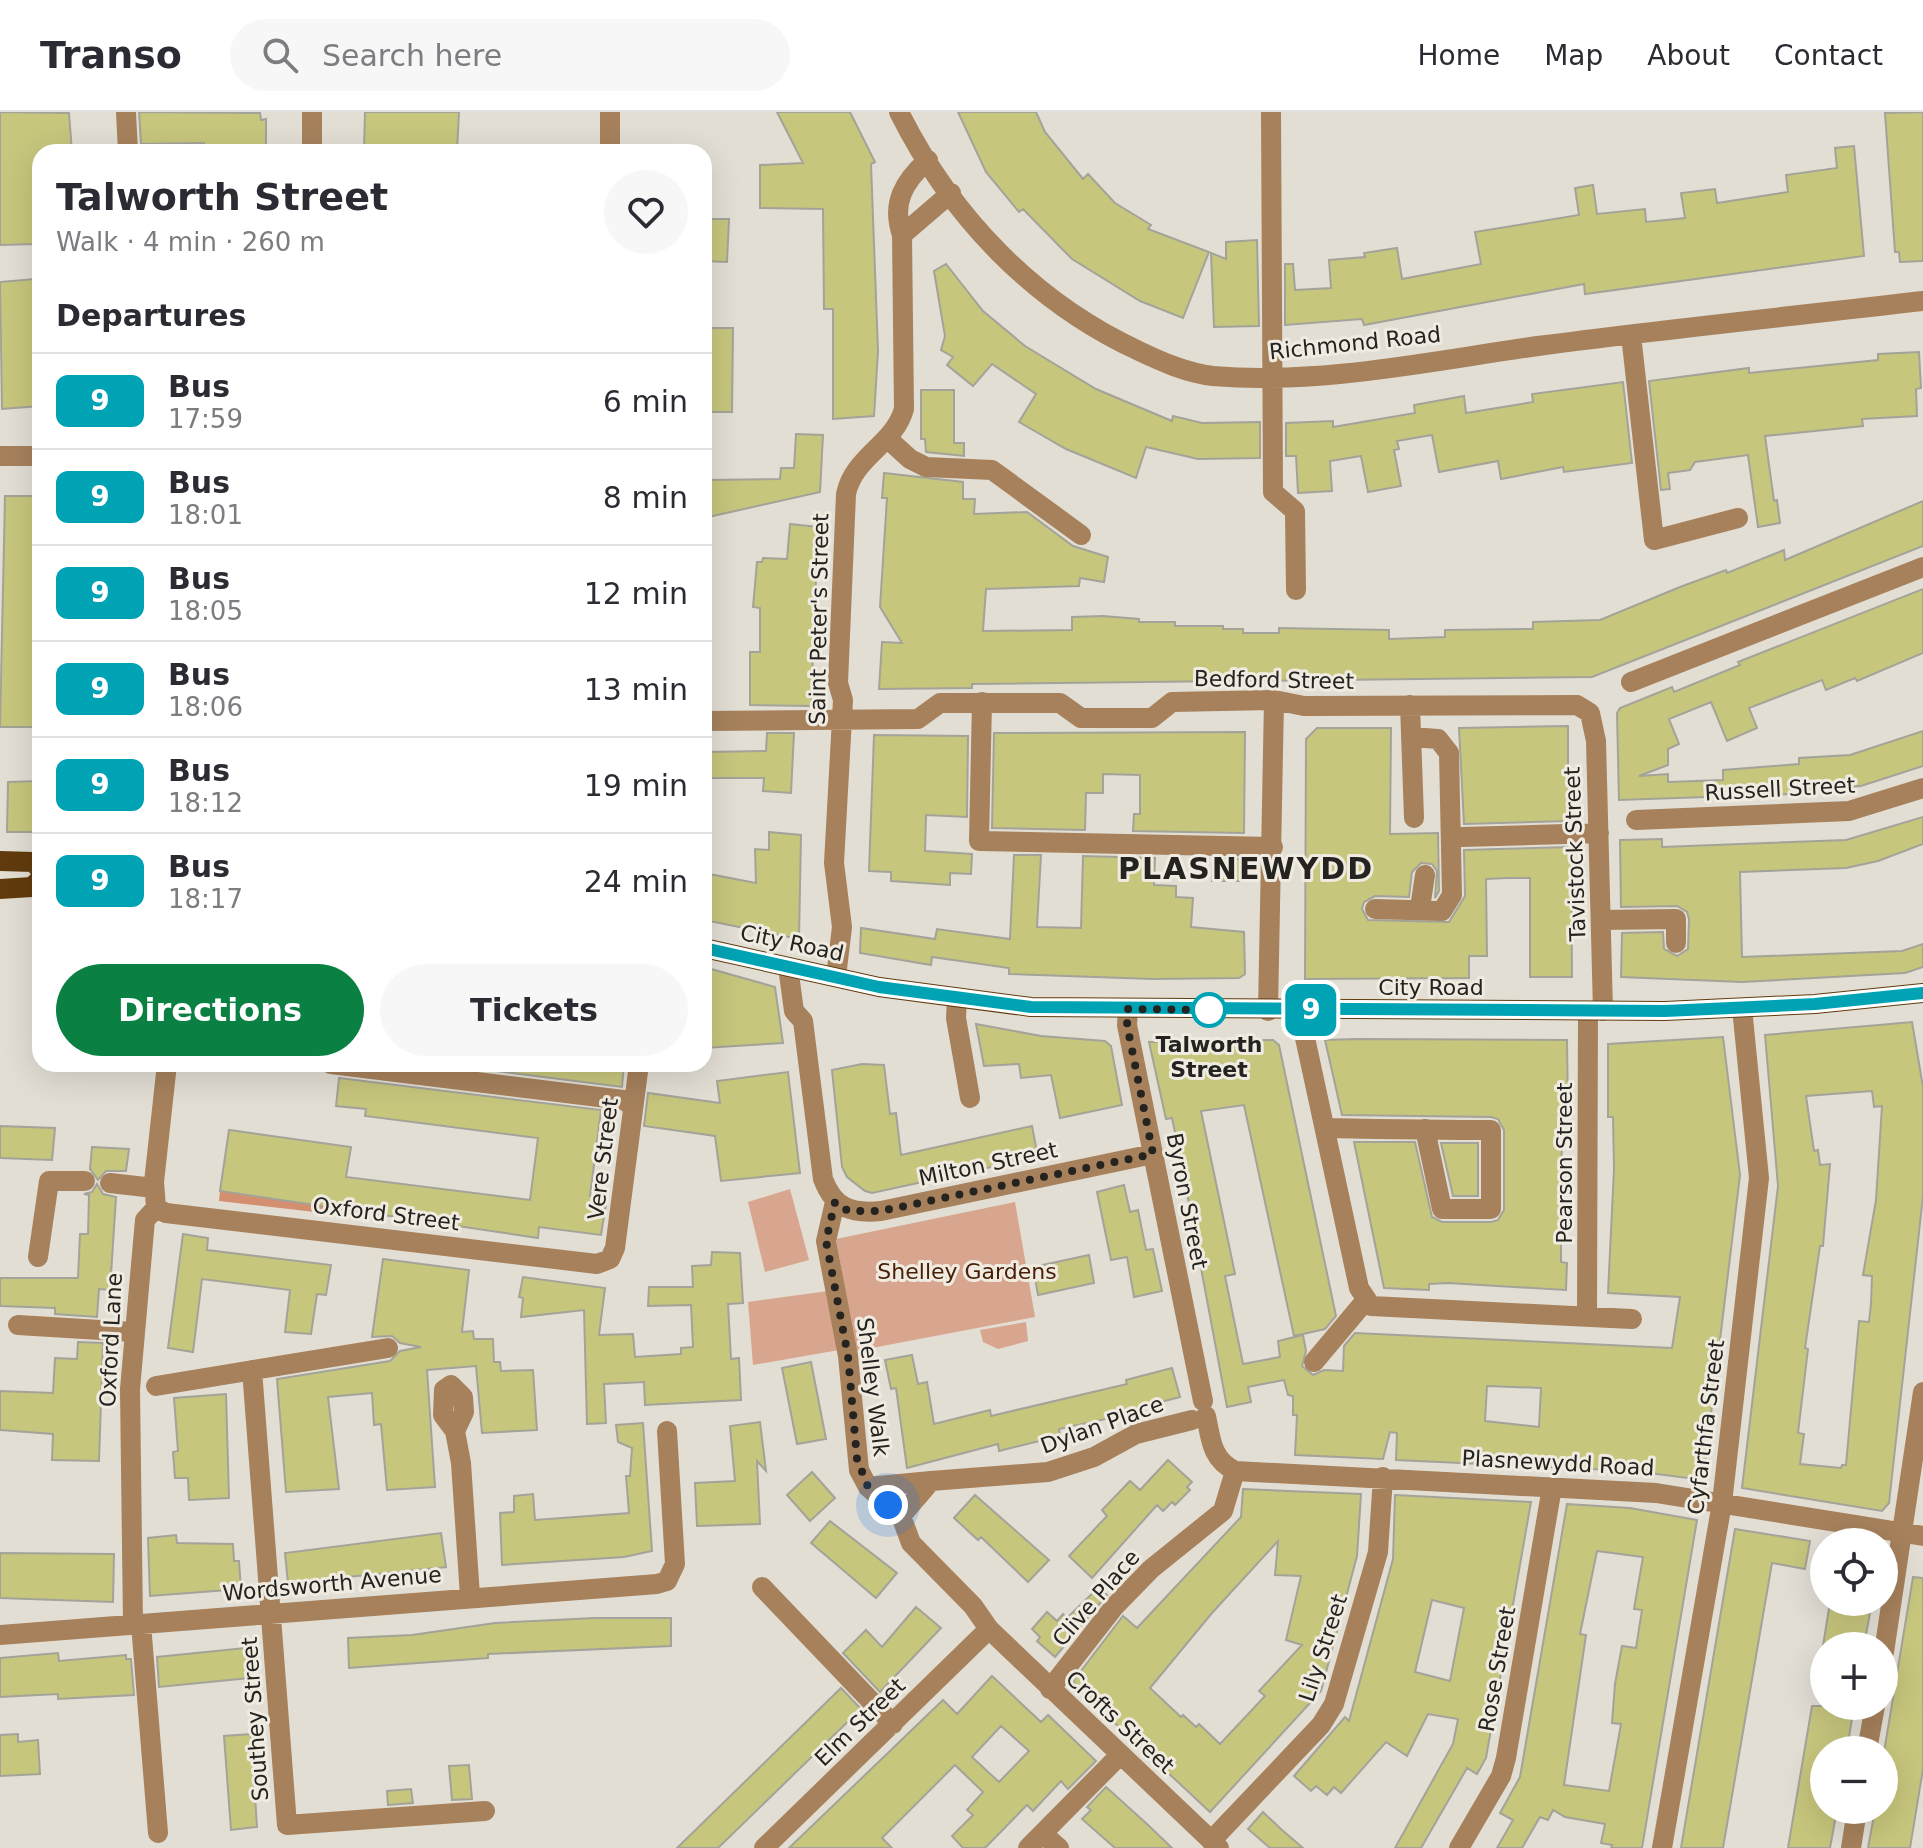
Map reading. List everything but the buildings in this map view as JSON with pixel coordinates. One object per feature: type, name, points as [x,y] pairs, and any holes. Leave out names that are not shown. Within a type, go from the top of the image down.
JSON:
[{"type":"main road","points":[[0,861],[32,862]]},
{"type":"main road","points":[[0,889],[32,887]]},
{"type":"main road","name":"City Road","points":[[712,950],[957,999],[1031,1007],[1596,1011],[1742,1008],[1923,993]]},
{"type":"street","points":[[126,112],[128,144]]},
{"type":"street","points":[[312,112],[312,144]]},
{"type":"street","points":[[610,112],[610,144]]},
{"type":"street","name":"Richmond Road","points":[[899,112],[951,193],[1003,259],[1033,286],[1060,308],[1113,339],[1183,369],[1210,375],[1275,377],[1341,373],[1923,301]]},
{"type":"street","points":[[1271,112],[1275,377],[1273,492],[1295,511],[1296,590]]},
{"type":"street","name":"Saint Peter's Street","points":[[836,977],[842,927],[834,863],[843,700],[838,683],[846,494],[863,459],[888,439],[904,409],[902,235],[897,221],[901,191],[907,180],[928,160]]},
{"type":"street","points":[[902,235],[951,193]]},
{"type":"street","points":[[1631,335],[1654,540],[1738,518]]},
{"type":"street","points":[[888,439],[910,459],[926,467],[992,470],[1081,535]]},
{"type":"street","points":[[9,456],[32,456]]},
{"type":"street","points":[[1631,682],[1923,567]]},
{"type":"street","points":[[1268,1011],[1274,700]]},
{"type":"street","name":"Bedford Street","points":[[712,721],[918,719],[940,703],[982,702],[1060,703],[1081,718],[1152,718],[1172,702],[1274,700],[1304,706],[1577,705]]},
{"type":"street","points":[[982,702],[979,841],[1273,847]]},
{"type":"street","points":[[1410,705],[1414,818]]},
{"type":"street","name":"Tavistock Street","points":[[1577,705],[1590,713],[1595,731],[1601,920],[1596,1011]]},
{"type":"street","points":[[1375,909],[1442,911],[1452,895],[1449,753],[1438,739],[1411,737]]},
{"type":"street","name":"Russell Street","points":[[1636,820],[1849,811],[1923,788]]},
{"type":"street","points":[[1462,837],[1599,833]]},
{"type":"street","points":[[1420,908],[1425,875]]},
{"type":"street","points":[[1601,920],[1676,919],[1676,943]]},
{"type":"street","points":[[788,967],[794,1011],[803,1021],[823,1179],[835,1202]]},
{"type":"street","points":[[957,999],[956,1018],[970,1098]]},
{"type":"street","name":"Cyfarthfa Street","points":[[1662,1848],[1722,1503],[1759,1178],[1742,1008]]},
{"type":"street","name":"Byron Street","points":[[1128,1009],[1127,1025],[1200,1412],[1219,1461],[1235,1471]]},
{"type":"street","points":[[1299,1010],[1359,1288],[1366,1300],[1380,1308],[1632,1319]]},
{"type":"street","name":"Pearson Street","points":[[1587,1316],[1596,1011]]},
{"type":"street","name":"Oxford Lane","points":[[158,1833],[137,1624],[130,1389],[145,1220],[155,1198],[166,1072]]},
{"type":"street","points":[[396,1072],[623,1100],[633,1106]]},
{"type":"street","name":"Vere Street","points":[[609,1265],[615,1248],[638,1072]]},
{"type":"street","points":[[1325,1128],[1425,1129],[1491,1130],[1491,1209],[1442,1209],[1425,1129]]},
{"type":"street","name":"Milton Street","points":[[835,1202],[848,1211],[881,1211],[1153,1154]]},
{"type":"street","points":[[38,1257],[49,1181],[85,1181]]},
{"type":"street","name":"Oxford Street","points":[[110,1183],[155,1198],[166,1213],[609,1265]]},
{"type":"street","name":"Shelley Walk","points":[[835,1202],[826,1241],[848,1356],[857,1459],[868,1487],[901,1516]]},
{"type":"street","points":[[1314,1362],[1366,1300]]},
{"type":"street","points":[[18,1325],[133,1332]]},
{"type":"street","points":[[156,1386],[388,1348]]},
{"type":"street","name":"Southey Street","points":[[252,1370],[287,1825],[485,1811]]},
{"type":"street","points":[[1889,1632],[1914,1534],[1923,1392]]},
{"type":"street","name":"Dylan Place","points":[[868,1487],[1048,1472],[1094,1457],[1136,1434],[1200,1412]]},
{"type":"street","points":[[455,1431],[461,1463],[470,1596]]},
{"type":"street","name":"Wordsworth Avenue","points":[[0,1635],[667,1581],[675,1564],[667,1431]]},
{"type":"street","name":"Plasnewydd Road","points":[[1235,1471],[1656,1493],[1914,1534]]},
{"type":"street","name":"Clive Place","points":[[1050,1689],[1114,1607],[1151,1569],[1223,1511],[1235,1471]]},
{"type":"street","name":"Lily Street","points":[[1215,1844],[1321,1725],[1334,1704],[1378,1552],[1383,1477]]},
{"type":"street","points":[[901,1516],[931,1481]]},
{"type":"street","name":"Rose Street","points":[[1459,1848],[1501,1776],[1506,1758],[1552,1487]]},
{"type":"street","name":"Crofts Street","points":[[901,1516],[911,1543],[973,1606],[989,1629],[1215,1844]]},
{"type":"street","points":[[762,1587],[893,1724]]},
{"type":"street","name":"Elm Street","points":[[764,1848],[989,1629]]},
{"type":"street","points":[[1028,1848],[1120,1755]]},
{"type":"street","points":[[1851,1848],[1855,1824]]},
{"type":"street","points":[[1043,1834],[1059,1848]]},
{"type":"green space","points":[[790,1189],[809,1260],[765,1272],[748,1202]]},
{"type":"green space","name":"Shelley Gardens","points":[[1015,1202],[1035,1317],[856,1351],[836,1239]]},
{"type":"green space","points":[[828,1291],[839,1350],[753,1365],[748,1302]]},
{"type":"green space","points":[[1026,1322],[1028,1341],[998,1349],[983,1342],[980,1330]]},
{"type":"shaded area","points":[[220,1191],[342,1207],[341,1215],[219,1201]]},
{"type":"bus line","name":"9","points":[[712,950],[879,987],[1031,1007],[1665,1011],[1815,1004],[1923,993]]},
{"type":"place","name":"Talworth Street","points":[[1209,1010]]},
{"type":"district","name":"PLASNEWYDD","points":[[1246,868]]},
{"type":"route","points":[[888,1505],[868,1487],[857,1459],[848,1356],[826,1241],[835,1202],[848,1211],[881,1211],[1153,1154],[1127,1025],[1128,1009],[1209,1010]]}]
